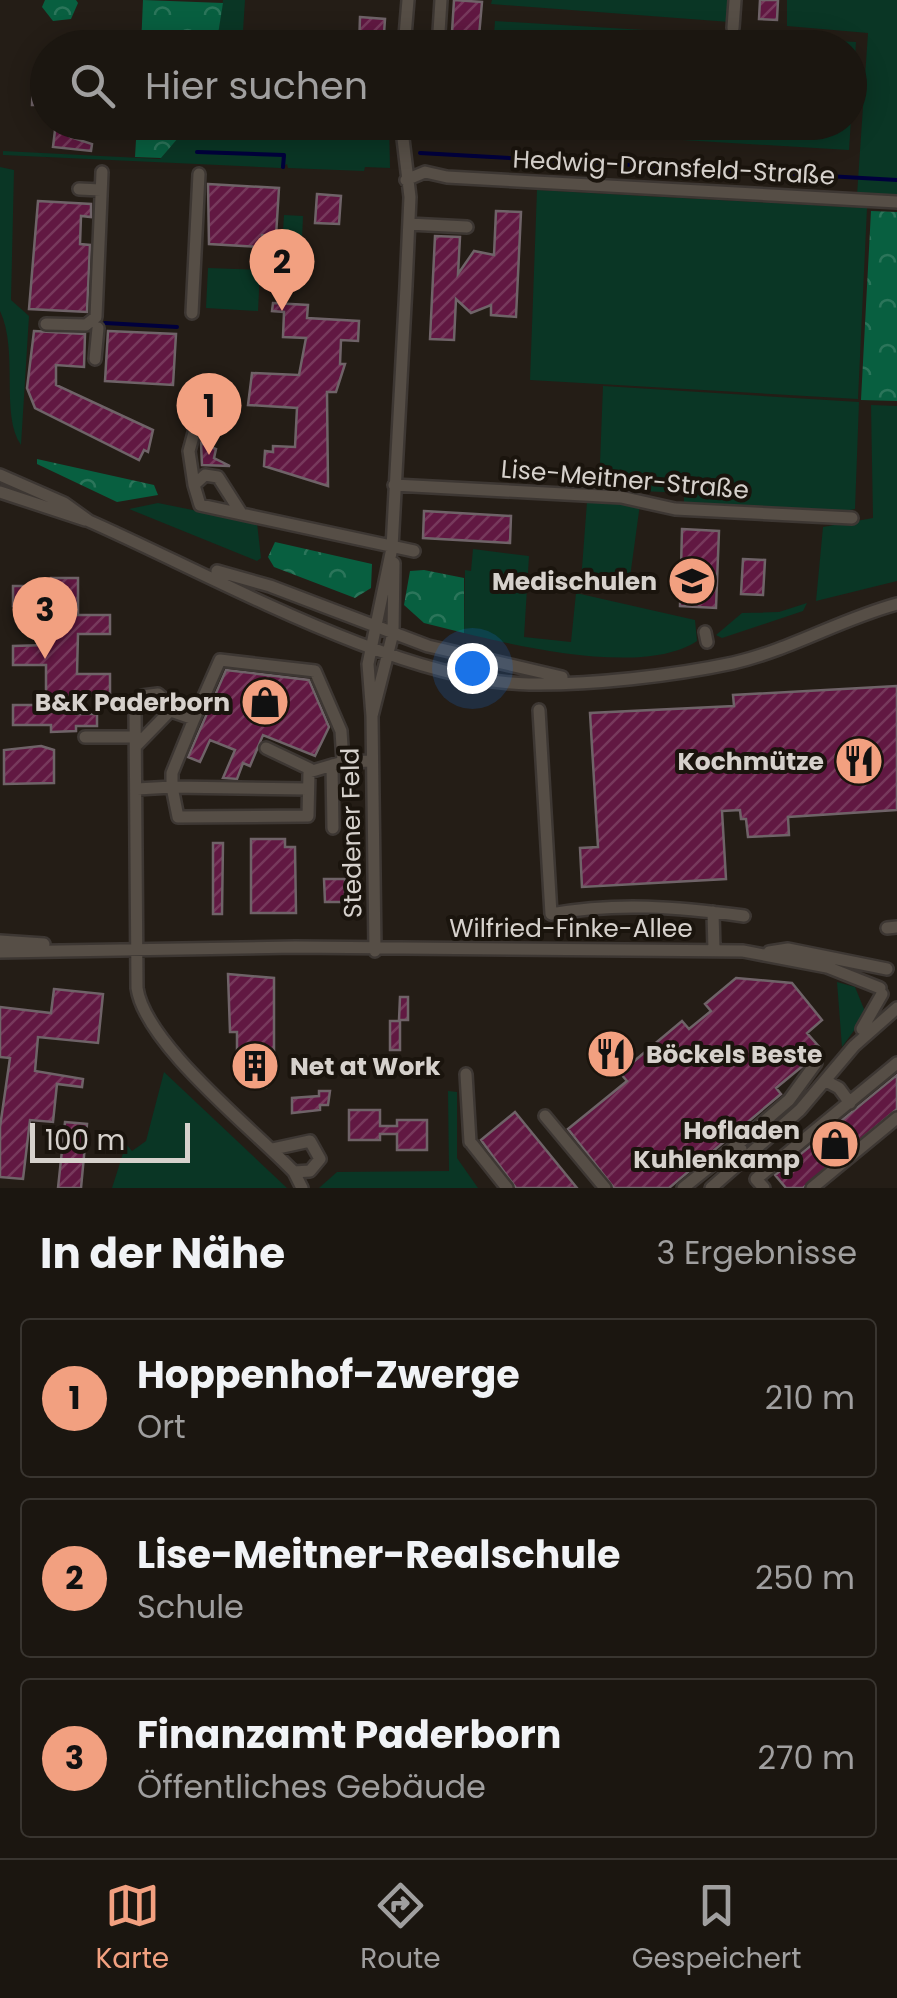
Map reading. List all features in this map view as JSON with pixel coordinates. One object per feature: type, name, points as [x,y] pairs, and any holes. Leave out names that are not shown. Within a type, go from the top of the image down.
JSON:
[{"type":"street","points":[[406,30],[408,0]]},
{"type":"street","points":[[439,30],[441,0]]},
{"type":"street","points":[[733,28],[735,0]]},
{"type":"street","points":[[388,652],[392,634],[394,485],[409,347],[412,178],[405,140]]},
{"type":"street","points":[[46,324],[86,325],[96,317],[102,172]]},
{"type":"street","points":[[192,313],[199,174]]},
{"type":"street","name":"Hedwig-Dransfeld-Straße","points":[[412,178],[897,202]]},
{"type":"street","points":[[78,189],[101,190]]},
{"type":"street","points":[[409,224],[467,227]]},
{"type":"street","points":[[195,228],[210,228]]},
{"type":"street","points":[[96,360],[98,328]]},
{"type":"street","points":[[196,429],[189,452],[200,505],[414,551]]},
{"type":"street","points":[[0,475],[64,503],[89,520]]},
{"type":"street","points":[[194,485],[205,475],[218,477],[241,513]]},
{"type":"street","name":"Lise-Meitner-Straße","points":[[394,485],[621,497],[675,509],[852,518]]},
{"type":"street","points":[[0,492],[89,520],[262,600],[388,652],[508,682],[648,676],[736,662],[897,604]]},
{"type":"street","points":[[0,508],[24,502]]},
{"type":"street","points":[[375,627],[392,548]]},
{"type":"street","points":[[189,564],[270,586],[392,634],[465,656],[576,680]]},
{"type":"street","name":"Stedener Feld","points":[[0,952],[63,948],[375,951],[370,645],[375,627]]},
{"type":"street","name":"Stedener Feld","points":[[372,716],[388,652]]},
{"type":"street","points":[[310,770],[308,821],[178,817],[172,773],[220,660],[315,671],[341,730],[333,828]]},
{"type":"street","points":[[194,719],[168,710],[158,694],[142,696],[135,706],[137,988],[147,1020],[294,1172],[302,1188]]},
{"type":"street","points":[[85,737],[136,741],[168,710]]},
{"type":"street","points":[[539,710],[552,914],[602,905],[744,916]]},
{"type":"street","points":[[266,748],[310,770],[337,763],[372,761]]},
{"type":"street","points":[[136,789],[308,789]]},
{"type":"street","points":[[713,912],[714,950]]},
{"type":"street","name":"Stedener Feld","points":[[0,942],[63,948]]},
{"type":"street","name":"Wilfried-Finke-Allee","points":[[375,951],[788,949],[892,967]]},
{"type":"street","name":"Wilfried-Finke-Allee","points":[[767,952],[863,978],[897,1007]]},
{"type":"street","points":[[854,1046],[892,967]]},
{"type":"street","points":[[711,1188],[748,1157],[826,1081],[854,1046],[897,1007]]},
{"type":"street","points":[[683,1188],[789,1100],[816,1063]]},
{"type":"street","points":[[764,1188],[756,1178],[897,1063]]},
{"type":"street","points":[[466,1074],[471,1143],[507,1188]]},
{"type":"street","points":[[826,1081],[839,1088],[850,1104]]},
{"type":"street","points":[[545,1116],[606,1188]]},
{"type":"street","points":[[812,1188],[897,1118]]},
{"type":"street","points":[[272,1149],[300,1140],[316,1145],[317,1166],[294,1172]]},
{"type":"street","points":[[738,1144],[748,1157]]},
{"type":"green space","points":[[45,0],[78,3],[71,19],[53,21],[42,7]]},
{"type":"green space","points":[[143,0],[223,3],[219,30],[142,30]]},
{"type":"green space","points":[[223,0],[245,0],[243,30],[219,30]]},
{"type":"green space","points":[[492,0],[731,0],[730,22],[491,4]]},
{"type":"green space","points":[[787,0],[897,0],[897,198],[857,195],[861,140],[867,140],[867,30],[787,26]]},
{"type":"green space","points":[[495,21],[644,30],[494,30]]},
{"type":"green space","points":[[136,140],[176,140],[161,158],[135,157]]},
{"type":"green space","points":[[176,140],[389,140],[390,168],[365,167],[364,171],[288,168],[287,164],[280,168],[3,155],[3,151],[160,159]]},
{"type":"green space","points":[[682,140],[850,140],[849,150]]},
{"type":"green space","points":[[0,167],[14,170],[11,300],[29,316],[21,445],[12,417],[8,345],[0,311]]},
{"type":"green space","points":[[537,190],[867,208],[858,399],[530,380]]},
{"type":"green space","points":[[871,211],[897,212],[897,401],[861,400]]},
{"type":"green space","points":[[284,215],[303,216],[301,264],[281,263]]},
{"type":"green space","points":[[208,268],[260,270],[258,311],[206,308]]},
{"type":"green space","points":[[603,386],[859,402],[855,509],[834,513],[684,505],[684,493],[599,489]]},
{"type":"green space","points":[[871,405],[897,406],[897,581],[816,601],[823,527],[873,518]]},
{"type":"green space","points":[[37,459],[154,485],[158,495],[117,502],[37,464]]},
{"type":"green space","points":[[587,502],[640,504],[628,592],[581,581]]},
{"type":"green space","points":[[158,503],[257,523],[261,558],[257,561],[129,509]]},
{"type":"green space","points":[[275,542],[372,564],[371,588],[355,598],[274,567],[268,557]]},
{"type":"green space","points":[[473,549],[529,556],[524,637],[571,642],[576,593],[695,620],[697,641],[674,651],[615,658],[549,651],[464,633],[465,570],[471,571]]},
{"type":"green space","points":[[410,571],[464,578],[464,633],[424,623],[404,605]]},
{"type":"green space","points":[[807,603],[803,611],[722,638],[716,635],[742,613],[779,612]]},
{"type":"green space","points":[[837,982],[855,987],[866,1014],[842,1047]]},
{"type":"green space","points":[[164,1072],[287,1188],[112,1188],[126,1144],[132,1151],[146,1141]]},
{"type":"green space","points":[[448,1091],[457,1092],[457,1158],[478,1188],[319,1188],[337,1172],[449,1171]]},
{"type":"building","points":[[454,0],[482,2],[480,30],[452,30]]},
{"type":"building","points":[[760,0],[778,0],[777,20],[759,19]]},
{"type":"building","points":[[360,17],[385,19],[384,30],[360,30]]},
{"type":"building","points":[[54,140],[92,144],[91,151],[53,147]]},
{"type":"building","points":[[208,184],[279,188],[276,236],[262,235],[261,247],[209,244]]},
{"type":"building","points":[[317,194],[341,196],[339,224],[315,223]]},
{"type":"building","points":[[38,201],[91,204],[91,217],[81,216],[80,244],[90,245],[87,312],[29,309]]},
{"type":"building","points":[[496,211],[521,212],[516,317],[491,315],[491,305],[471,313],[456,299],[454,340],[430,339],[435,236],[460,237],[458,274],[474,251],[494,255]]},
{"type":"building","points":[[273,303],[308,305],[307,318],[359,321],[358,341],[341,340],[340,364],[345,364],[336,392],[327,392],[328,486],[264,466],[265,451],[273,452],[273,446],[295,447],[297,408],[248,405],[252,373],[299,375],[306,338],[283,337],[284,312],[272,311]]},
{"type":"building","points":[[34,331],[85,334],[84,367],[56,365],[56,385],[153,430],[148,452],[144,450],[139,460],[35,408],[27,388]]},
{"type":"building","points":[[108,331],[176,334],[173,385],[105,381]]},
{"type":"building","points":[[201,443],[216,449],[214,458],[230,466],[202,465]]},
{"type":"building","points":[[424,511],[511,516],[510,543],[423,538]]},
{"type":"building","points":[[682,529],[719,531],[716,608],[680,606]]},
{"type":"building","points":[[743,559],[765,560],[763,595],[741,594]]},
{"type":"building","points":[[51,578],[78,578],[78,615],[110,615],[110,634],[78,634],[77,674],[110,674],[110,694],[77,694],[76,714],[97,714],[97,726],[76,726],[76,731],[51,732],[51,725],[13,725],[13,705],[46,705],[46,665],[13,665],[13,646],[46,645],[46,606],[13,606],[13,586],[51,586]]},
{"type":"building","name":"B&K Paderborn","points":[[226,670],[309,680],[329,727],[315,756],[263,735],[250,766],[243,763],[237,779],[223,778],[235,750],[210,740],[200,762],[188,757]]},
{"type":"building","points":[[897,686],[897,810],[788,817],[789,835],[748,837],[746,819],[741,819],[740,810],[722,811],[726,879],[582,887],[580,848],[598,847],[590,713],[734,706],[733,695]]},
{"type":"building","points":[[41,746],[54,750],[54,783],[4,784],[4,750]]},
{"type":"building","points":[[251,839],[285,839],[285,847],[295,847],[296,913],[251,913]]},
{"type":"building","points":[[213,843],[223,843],[222,914],[213,914]]},
{"type":"building","points":[[324,879],[345,879],[345,902],[325,902]]},
{"type":"building","points":[[228,974],[274,978],[274,1078],[266,1078],[266,1087],[257,1087],[257,1078],[237,1078],[237,1032],[230,1032]]},
{"type":"building","points":[[736,978],[792,983],[822,1020],[807,1033],[822,1050],[776,1088],[781,1094],[669,1188],[614,1188],[568,1129],[627,1081],[620,1073],[682,1021],[689,1029],[711,1011],[705,1004]]},
{"type":"building","points":[[54,989],[103,994],[98,1043],[38,1037],[35,1071],[83,1079],[82,1087],[57,1084],[53,1122],[30,1120],[23,1179],[0,1177],[0,1127],[10,1058],[0,1057],[0,1007],[51,1013]]},
{"type":"building","points":[[400,997],[408,997],[408,1020],[399,1020]]},
{"type":"building","points":[[390,1021],[400,1021],[400,1050],[390,1050]]},
{"type":"building","name":"Hofladen Kuhlenkamp","points":[[897,1075],[897,1109],[803,1188],[786,1188],[775,1175]]},
{"type":"building","points":[[319,1091],[330,1091],[328,1105],[320,1105],[320,1110],[292,1113],[292,1098],[319,1096]]},
{"type":"building","points":[[349,1110],[380,1110],[380,1126],[397,1126],[397,1120],[427,1120],[427,1150],[397,1150],[397,1134],[380,1134],[380,1140],[349,1140]]},
{"type":"building","points":[[515,1112],[577,1188],[516,1188],[481,1140]]},
{"type":"building","points":[[65,1122],[87,1124],[81,1188],[58,1188]]},
{"type":"waterway","points":[[197,152],[284,155],[283,167]]},
{"type":"waterway","points":[[420,153],[897,180]]},
{"type":"waterway","points":[[105,323],[177,327]]},
{"type":"place","name":"Lise-Meitner-Realschule","points":[[282,311]]},
{"type":"place","name":"Hoppenhof-Zwerge","points":[[209,455]]},
{"type":"place","name":"Medischulen","points":[[692,581]]},
{"type":"place","name":"Finanzamt Paderborn","points":[[45,659]]},
{"type":"place","name":"B&K Paderborn","points":[[265,702]]},
{"type":"place","name":"Kochmütze","points":[[859,761]]},
{"type":"place","name":"Böckels Beste","points":[[611,1054]]},
{"type":"place","name":"Net at Work","points":[[255,1066]]},
{"type":"place","name":"Hofladen Kuhlenkamp","points":[[835,1144]]}]
